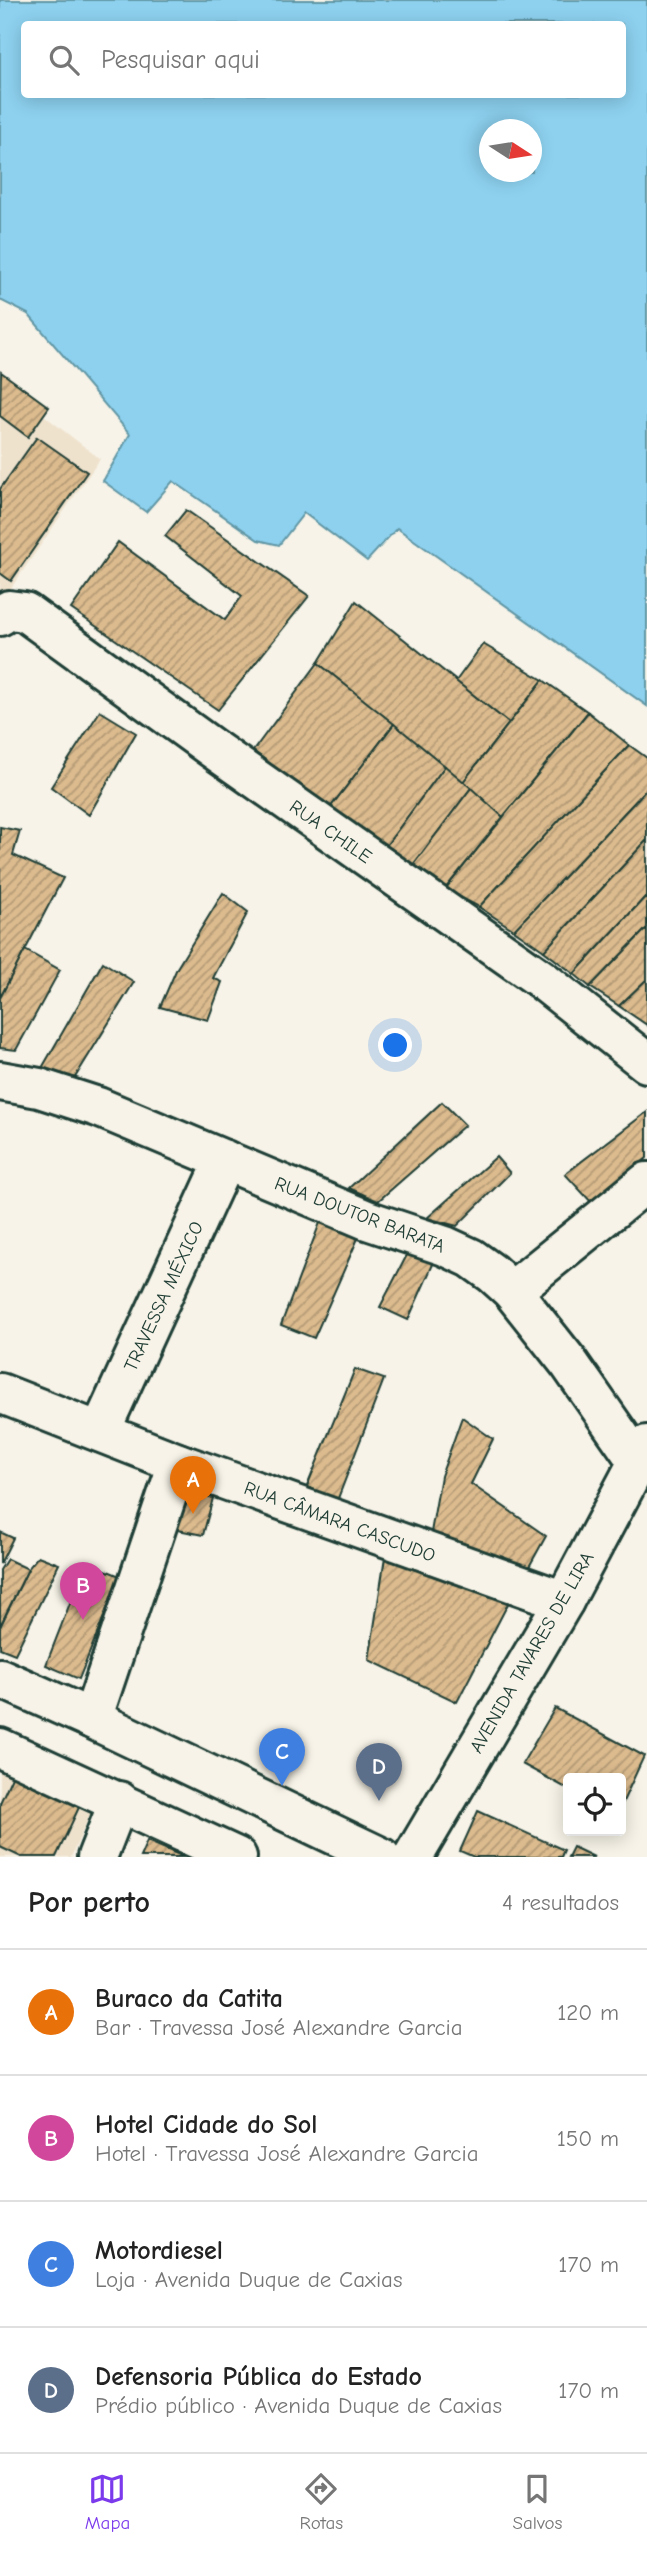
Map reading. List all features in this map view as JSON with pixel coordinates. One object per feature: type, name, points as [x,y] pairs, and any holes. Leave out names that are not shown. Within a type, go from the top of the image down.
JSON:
[{"type":"street","name":"RUA CHILE","points":[[4,613],[24,612],[223,756],[541,979],[647,1063]]},
{"type":"street","name":"RUA DOUTOR BARATA","points":[[0,1081],[39,1088],[98,1107],[368,1220],[445,1246],[471,1258],[512,1291],[644,1458]]},
{"type":"street","name":"TRAVESSA MÉXICO","points":[[100,1432],[225,1160]]},
{"type":"street","points":[[512,1291],[647,1182]]},
{"type":"street","name":"RUA CÂMARA CASCUDO","points":[[0,1393],[178,1463],[564,1601]]},
{"type":"street","name":"AVENIDA TAVARES DE LIRA","points":[[413,1857],[564,1601],[644,1458]]},
{"type":"street","points":[[92,1718],[178,1463]]},
{"type":"street","points":[[0,1678],[92,1718],[382,1857]]},
{"type":"street","points":[[0,1748],[237,1857]]},
{"type":"street","points":[[97,1857],[119,1801]]},
{"type":"shaded area","points":[[0,381],[100,459],[0,604]]},
{"type":"shaded area","points":[[0,1766],[93,1808],[71,1857],[0,1857]]},
{"type":"water","points":[[0,0],[647,0],[647,706],[397,528],[367,561],[304,513],[279,545],[258,540],[173,481],[146,512],[103,481],[130,434],[28,314],[0,300]]},
{"type":"building","points":[[1,372],[49,407],[28,437],[0,416]]},
{"type":"building","points":[[37,437],[87,472],[11,581],[0,573],[0,489]]},
{"type":"building","points":[[186,510],[309,596],[218,710],[71,609],[118,542],[225,620],[242,596],[165,536]]},
{"type":"building","points":[[356,601],[509,723],[463,782],[318,663]]},
{"type":"building","points":[[483,644],[543,680],[509,723],[456,681]]},
{"type":"building","points":[[318,663],[394,724],[330,808],[253,751]]},
{"type":"building","points":[[543,680],[588,712],[503,817],[463,782]]},
{"type":"building","points":[[100,711],[136,733],[89,815],[51,787]]},
{"type":"building","points":[[588,712],[629,745],[479,907],[445,889]]},
{"type":"building","points":[[394,724],[445,766],[386,846],[330,808]]},
{"type":"building","points":[[629,745],[647,758],[647,789],[514,930],[479,907]]},
{"type":"building","points":[[445,766],[471,788],[413,865],[386,846]]},
{"type":"building","points":[[471,788],[503,817],[445,889],[413,865]]},
{"type":"building","points":[[647,789],[647,840],[544,951],[514,930]]},
{"type":"building","points":[[0,827],[20,831],[13,855],[63,878],[0,998]]},
{"type":"building","points":[[647,840],[647,895],[574,974],[544,951]]},
{"type":"building","points":[[223,893],[248,912],[213,978],[222,982],[208,1020],[160,1007],[177,968]]},
{"type":"building","points":[[647,895],[647,928],[590,987],[574,974]]},
{"type":"building","points":[[647,928],[647,979],[619,1006],[590,987]]},
{"type":"building","points":[[25,950],[60,970],[16,1050],[0,1048],[0,998]]},
{"type":"building","points":[[103,962],[134,982],[74,1079],[42,1068]]},
{"type":"building","points":[[647,979],[647,1025],[619,1006]]},
{"type":"building","points":[[442,1102],[465,1125],[378,1201],[349,1188]]},
{"type":"building","points":[[647,1112],[647,1158],[591,1202],[565,1174]]},
{"type":"building","points":[[496,1157],[510,1173],[457,1226],[427,1218]]},
{"type":"building","points":[[321,1220],[359,1236],[314,1338],[281,1325]]},
{"type":"building","points":[[408,1253],[434,1262],[408,1320],[380,1307]]},
{"type":"building","points":[[355,1369],[384,1379],[335,1506],[303,1496]]},
{"type":"building","points":[[462,1417],[493,1439],[471,1484],[546,1536],[525,1574],[430,1538],[441,1476]]},
{"type":"building","points":[[183,1489],[213,1498],[203,1535],[173,1529]]},
{"type":"building","points":[[0,1532],[13,1538],[0,1564]]},
{"type":"building","points":[[386,1551],[512,1596],[457,1702],[369,1660]]},
{"type":"building","points":[[38,1556],[59,1564],[15,1654],[0,1648],[0,1627],[28,1569]]},
{"type":"building","points":[[7,1559],[28,1569],[0,1626],[0,1570]]},
{"type":"building","points":[[86,1562],[120,1576],[79,1679],[46,1665]]},
{"type":"building","points":[[555,1708],[644,1756],[626,1795],[626,1773],[563,1773],[563,1786],[522,1764]]},
{"type":"building","points":[[14,1772],[81,1803],[56,1857],[21,1857],[0,1847],[0,1803]]},
{"type":"building","points":[[478,1811],[564,1850],[561,1857],[474,1857],[460,1851]]},
{"type":"building","points":[[147,1841],[184,1857],[140,1857]]},
{"type":"building","points":[[573,1847],[594,1857],[568,1857]]},
{"type":"place","name":"Buraco da Catita","points":[[193,1514]]},
{"type":"place","name":"Hotel Cidade do Sol","points":[[83,1620]]},
{"type":"place","name":"Motordiesel","points":[[282,1786]]},
{"type":"place","name":"Defensoria Pública do Estado","points":[[379,1801]]}]
